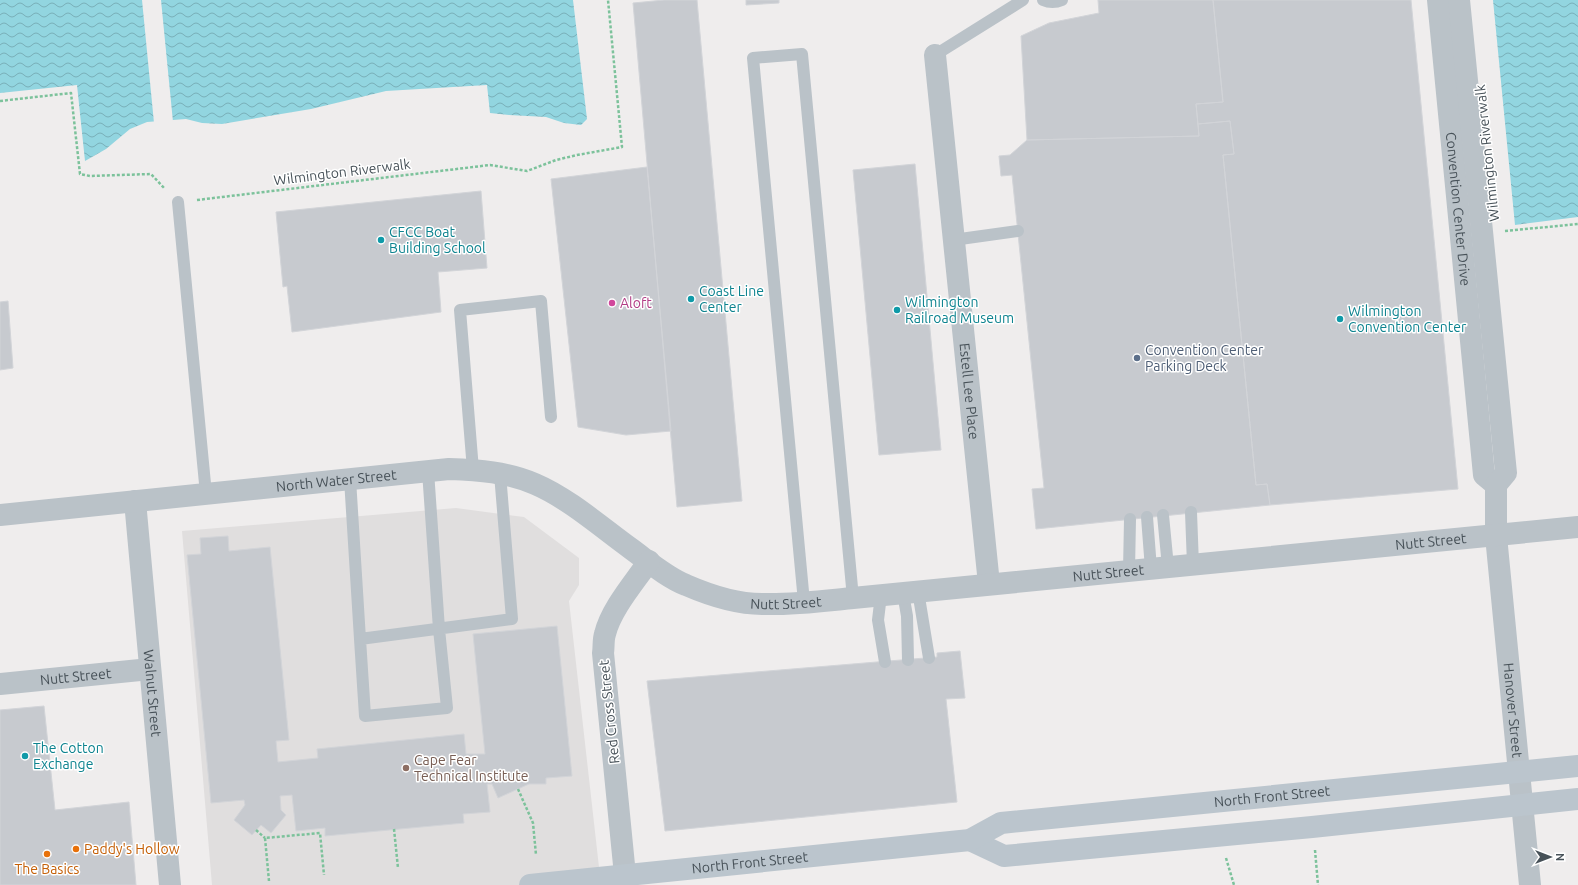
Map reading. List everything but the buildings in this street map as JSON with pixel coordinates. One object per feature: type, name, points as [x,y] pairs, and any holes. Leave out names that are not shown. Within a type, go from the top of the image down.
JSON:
[{"type":"main road","name":"North Front Street","points":[[530,885],[970,840],[1001,823],[1578,766]]},
{"type":"main road","points":[[970,840],[1004,856],[1578,799]]},
{"type":"street","name":"Convention Center Drive","points":[[1438,0],[1484,475],[1496,485],[1506,473],[1459,0]]},
{"type":"street","name":"Estell Lee Place","points":[[935,55],[989,584]]},
{"type":"street","name":"North Water Street","points":[[0,515],[449,469],[473,470],[500,474],[535,484],[555,495],[648,562]]},
{"type":"street","points":[[1496,485],[1496,536]]},
{"type":"street","name":"Walnut Street","points":[[135,501],[170,885]]},
{"type":"street","name":"Nutt Street","points":[[648,562],[684,585],[737,601],[761,604],[853,598],[1496,536],[1578,526]]},
{"type":"street","name":"Hanover Street","points":[[1496,536],[1530,885]]},
{"type":"street","name":"Red Cross Street","points":[[625,875],[603,653],[605,635],[609,622],[648,562]]},
{"type":"street","name":"Nutt Street","points":[[0,684],[150,669]]},
{"type":"lane","points":[[935,55],[1023,0]]},
{"type":"lane","points":[[1043,0],[1048,2],[1058,2],[1062,0]]},
{"type":"lane","points":[[804,602],[753,58],[802,54],[853,598]]},
{"type":"lane","points":[[178,202],[206,494]]},
{"type":"lane","points":[[954,240],[1018,231]]},
{"type":"lane","points":[[473,470],[460,310],[541,301],[551,417]]},
{"type":"lane","points":[[350,479],[365,716],[447,708],[439,629],[428,471]]},
{"type":"lane","points":[[360,639],[512,619],[500,474]]},
{"type":"lane","points":[[1191,512],[1193,565]]},
{"type":"lane","points":[[1149,569],[1163,516]]},
{"type":"lane","points":[[1147,517],[1149,569]]},
{"type":"lane","points":[[1130,519],[1149,569]]},
{"type":"lane","points":[[911,592],[930,658]]},
{"type":"lane","points":[[908,660],[907,616],[911,592]]},
{"type":"lane","points":[[881,595],[878,620],[885,662]]},
{"type":"path","name":"Wilmington Riverwalk","points":[[178,202],[490,165],[527,171],[556,160],[622,147],[608,0]]},
{"type":"path","points":[[0,101],[71,93],[80,174],[90,176],[151,174],[178,202]]},
{"type":"path","name":"Wilmington Riverwalk","points":[[1504,223],[1505,231],[1578,224]]},
{"type":"path","points":[[518,789],[533,823],[536,855]]},
{"type":"path","points":[[256,830],[265,838],[269,881]]},
{"type":"path","points":[[394,830],[398,868]]},
{"type":"path","points":[[265,838],[319,831],[324,875]]},
{"type":"path","points":[[1314,843],[1318,885]]},
{"type":"path","points":[[1224,852],[1234,885]]},
{"type":"shaded area","points":[[456,508],[524,517],[579,558],[579,585],[569,601],[601,885],[212,885],[182,531]]},
{"type":"water","points":[[0,0],[573,0],[587,119],[581,125],[564,123],[546,117],[490,113],[487,85],[386,91],[311,109],[222,124],[202,123],[186,119],[147,122],[130,129],[106,149],[85,161],[77,85],[0,93]]},
{"type":"water","points":[[1493,0],[1578,0],[1578,217],[1515,225]]},
{"type":"pier","points":[[142,0],[161,0],[173,122],[154,123]]},
{"type":"place","name":"CFCC Boat Building School","points":[[381,240]]},
{"type":"place","name":"Coast Line Center","points":[[691,299]]},
{"type":"place","name":"Aloft","points":[[612,303]]},
{"type":"place","name":"Wilmington Railroad Museum","points":[[897,310]]},
{"type":"place","name":"Wilmington Convention Center","points":[[1340,319]]},
{"type":"place","name":"Convention Center Parking Deck","points":[[1137,358]]},
{"type":"place","name":"The Cotton Exchange","points":[[25,756]]},
{"type":"place","name":"Cape Fear Technical Institute","points":[[406,768]]},
{"type":"place","name":"Paddy's Hollow","points":[[76,849]]},
{"type":"place","name":"The Basics","points":[[47,854]]}]
